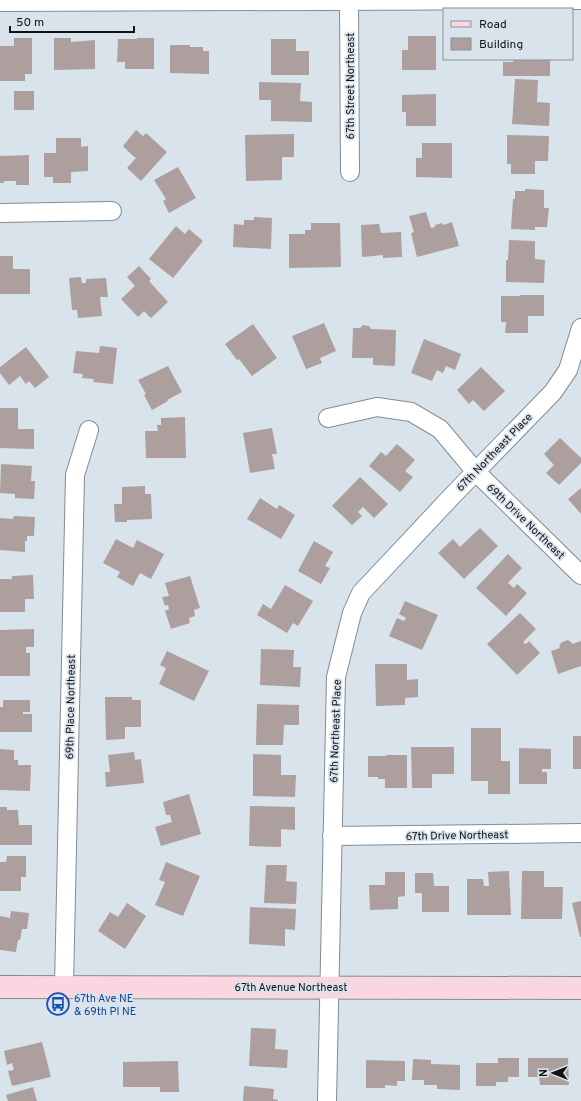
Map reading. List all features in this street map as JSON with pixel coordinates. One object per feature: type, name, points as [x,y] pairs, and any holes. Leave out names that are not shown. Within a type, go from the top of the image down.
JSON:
[{"type":"main road","name":"67th Avenue Northeast","points":[[0,987],[581,988]]},
{"type":"street","name":"67th Street Northeast","points":[[349,0],[350,172]]},
{"type":"street","points":[[0,2],[581,0]]},
{"type":"street","points":[[0,213],[112,211]]},
{"type":"street","name":"67th Northeast Place","points":[[327,1101],[336,677],[352,613],[361,593],[553,392],[568,370],[581,328]]},
{"type":"street","name":"69th Drive Northeast","points":[[328,418],[377,407],[411,412],[440,429],[476,472],[581,575]]},
{"type":"street","name":"69th Place Northeast","points":[[64,986],[75,475],[89,430]]},
{"type":"street","name":"67th Drive Northeast","points":[[332,836],[581,833]]},
{"type":"building","points":[[408,36],[436,36],[436,70],[402,70],[402,50],[408,50]]},
{"type":"building","points":[[14,38],[32,38],[32,74],[25,74],[25,81],[0,81],[0,46],[14,46]]},
{"type":"building","points":[[54,38],[71,38],[71,42],[95,40],[95,69],[54,70]]},
{"type":"building","points":[[154,38],[154,69],[125,69],[125,62],[117,62],[118,39]]},
{"type":"building","points":[[271,39],[296,39],[296,51],[309,51],[309,75],[271,75]]},
{"type":"building","points":[[170,45],[190,45],[190,47],[203,47],[203,51],[209,51],[209,74],[170,73]]},
{"type":"building","points":[[513,60],[550,60],[550,76],[503,76],[503,62],[513,62]]},
{"type":"building","points":[[515,79],[538,80],[537,102],[550,103],[549,126],[512,124]]},
{"type":"building","points":[[259,82],[301,83],[300,101],[312,102],[312,122],[271,121],[271,100],[259,100]]},
{"type":"building","points":[[14,91],[34,91],[34,110],[14,110]]},
{"type":"building","points":[[436,94],[436,126],[406,126],[406,112],[402,112],[402,95]]},
{"type":"building","points":[[136,130],[143,136],[146,133],[167,152],[141,181],[127,168],[136,158],[123,146]]},
{"type":"building","points":[[294,134],[294,157],[282,157],[282,180],[246,181],[245,135]]},
{"type":"building","points":[[507,135],[549,136],[548,161],[535,161],[535,174],[511,174],[511,164],[507,164]]},
{"type":"building","points":[[56,138],[81,138],[81,147],[88,146],[88,171],[71,172],[71,183],[53,183],[53,177],[44,177],[44,153],[56,153]]},
{"type":"building","points":[[422,143],[452,143],[452,178],[416,177],[416,158],[422,158]]},
{"type":"building","points":[[29,155],[29,185],[16,185],[16,181],[4,181],[4,183],[0,183],[0,156]]},
{"type":"building","points":[[178,167],[196,198],[169,213],[163,201],[166,199],[154,180]]},
{"type":"building","points":[[525,189],[544,190],[544,208],[549,208],[547,227],[535,227],[535,230],[511,229],[515,191],[525,191]]},
{"type":"building","points":[[426,212],[431,228],[442,223],[443,225],[452,222],[459,246],[417,257],[411,233],[414,232],[409,216]]},
{"type":"building","points":[[254,217],[272,218],[271,249],[233,247],[234,224],[244,225],[244,220],[254,220]]},
{"type":"building","points":[[311,223],[340,223],[341,267],[289,268],[289,234],[305,234],[305,230],[311,230]]},
{"type":"building","points":[[379,224],[381,233],[401,232],[402,257],[383,258],[383,255],[362,257],[361,225]]},
{"type":"building","points":[[176,226],[185,234],[189,229],[203,241],[173,278],[149,259]]},
{"type":"building","points":[[509,240],[535,241],[535,259],[545,260],[544,283],[506,282],[506,260],[508,260]]},
{"type":"building","points":[[0,256],[13,256],[13,269],[30,269],[30,294],[0,294]]},
{"type":"building","points":[[139,266],[151,279],[149,281],[168,302],[151,318],[144,311],[138,317],[121,299],[135,286],[127,277]]},
{"type":"building","points":[[81,277],[82,283],[86,283],[86,279],[106,278],[108,297],[100,297],[102,316],[78,318],[77,310],[72,310],[69,278]]},
{"type":"building","points":[[544,295],[544,316],[528,316],[528,333],[505,333],[506,322],[501,322],[501,296]]},
{"type":"building","points":[[324,323],[336,351],[320,358],[322,363],[306,369],[292,336]]},
{"type":"building","points":[[253,324],[277,358],[252,376],[225,344]]},
{"type":"building","points":[[363,325],[369,326],[371,329],[396,330],[395,366],[373,365],[373,358],[352,358],[353,328],[360,328]]},
{"type":"building","points":[[424,339],[461,354],[455,370],[446,366],[443,373],[437,370],[432,381],[411,373]]},
{"type":"building","points":[[100,346],[117,348],[113,384],[93,382],[94,379],[82,378],[83,374],[73,373],[76,351],[99,353]]},
{"type":"building","points":[[26,347],[49,377],[35,388],[29,381],[26,384],[20,376],[9,385],[0,373],[0,367]]},
{"type":"building","points":[[168,366],[182,392],[152,410],[144,395],[146,394],[138,380]]},
{"type":"building","points":[[481,367],[505,391],[484,411],[473,400],[469,404],[457,390]]},
{"type":"building","points":[[0,408],[18,408],[18,429],[34,429],[34,449],[0,448]]},
{"type":"building","points":[[185,417],[186,458],[146,458],[145,431],[158,431],[157,425],[161,425],[161,418]]},
{"type":"building","points":[[272,428],[277,454],[272,454],[275,469],[250,473],[243,433]]},
{"type":"building","points":[[560,438],[581,458],[581,463],[559,485],[546,473],[554,465],[544,454]]},
{"type":"building","points":[[397,444],[415,460],[405,471],[413,477],[400,492],[369,466],[381,452],[386,456]]},
{"type":"building","points":[[1,464],[32,466],[31,481],[35,481],[34,499],[15,498],[15,494],[0,493]]},
{"type":"building","points":[[360,477],[388,504],[374,518],[363,507],[358,512],[362,516],[352,525],[332,506]]},
{"type":"building","points":[[145,486],[145,494],[151,494],[152,519],[115,522],[114,504],[122,504],[122,487]]},
{"type":"building","points":[[581,488],[581,514],[568,499]]},
{"type":"building","points":[[260,498],[277,509],[279,505],[295,515],[281,539],[247,519]]},
{"type":"building","points":[[14,516],[35,517],[34,536],[27,536],[27,541],[25,541],[25,552],[0,550],[0,518],[13,519]]},
{"type":"building","points":[[480,528],[498,546],[464,579],[438,553],[453,539],[460,547]]},
{"type":"building","points":[[116,539],[133,548],[137,540],[164,554],[151,579],[140,573],[133,586],[117,577],[120,572],[103,563]]},
{"type":"building","points":[[314,541],[333,552],[325,566],[330,568],[321,584],[298,571]]},
{"type":"building","points":[[508,554],[522,568],[508,583],[514,588],[517,584],[527,593],[506,616],[476,588]]},
{"type":"building","points":[[33,575],[34,599],[25,599],[25,612],[0,612],[0,579],[12,579],[12,576]]},
{"type":"building","points":[[190,576],[200,608],[194,610],[195,616],[189,618],[190,623],[171,629],[165,611],[169,609],[168,605],[165,606],[162,597],[169,596],[165,583]]},
{"type":"building","points":[[285,585],[313,601],[298,626],[293,623],[287,633],[257,615],[263,604],[271,609]]},
{"type":"building","points":[[405,601],[438,615],[422,650],[389,636],[397,618],[404,621],[406,618],[399,614]]},
{"type":"building","points":[[520,613],[536,629],[523,642],[526,644],[529,641],[540,653],[517,675],[487,644]]},
{"type":"building","points":[[34,629],[34,647],[26,647],[26,653],[30,653],[30,676],[0,676],[0,630]]},
{"type":"building","points":[[568,640],[572,644],[581,641],[581,666],[558,674],[551,651],[560,648],[559,646],[562,642]]},
{"type":"building","points":[[261,649],[294,650],[293,667],[301,667],[300,687],[260,685]]},
{"type":"building","points":[[167,651],[209,671],[194,701],[159,684],[166,668],[160,665]]},
{"type":"building","points":[[375,664],[407,664],[407,680],[418,679],[418,697],[405,698],[405,705],[376,706]]},
{"type":"building","points":[[105,697],[132,697],[132,700],[141,700],[141,727],[125,727],[125,739],[106,740]]},
{"type":"building","points":[[3,700],[30,700],[30,712],[23,712],[23,714],[32,714],[32,732],[0,732],[0,707],[3,707]]},
{"type":"building","points":[[257,704],[299,705],[299,725],[284,725],[283,745],[256,745]]},
{"type":"building","points":[[471,728],[501,728],[501,761],[510,761],[510,794],[488,794],[488,781],[471,781]]},
{"type":"building","points":[[573,736],[581,736],[581,769],[573,769]]},
{"type":"building","points":[[411,747],[454,747],[454,774],[432,774],[432,788],[412,788]]},
{"type":"building","points":[[519,748],[551,749],[551,769],[542,769],[542,772],[547,772],[547,784],[519,784]]},
{"type":"building","points":[[0,749],[14,750],[14,760],[18,760],[18,765],[31,765],[30,791],[0,790]]},
{"type":"building","points":[[134,752],[135,760],[141,759],[144,783],[106,787],[105,772],[110,772],[108,755]]},
{"type":"building","points":[[253,754],[281,755],[281,775],[296,775],[295,797],[253,796]]},
{"type":"building","points":[[407,755],[407,788],[385,788],[385,779],[368,777],[368,756]]},
{"type":"building","points":[[189,794],[201,834],[161,846],[155,827],[172,822],[170,815],[166,815],[163,802]]},
{"type":"building","points":[[250,806],[295,807],[295,830],[281,829],[281,847],[249,846]]},
{"type":"building","points":[[0,807],[7,807],[7,810],[18,810],[19,825],[32,825],[32,845],[0,845]]},
{"type":"building","points":[[7,856],[26,856],[26,877],[21,877],[21,891],[0,891],[0,862],[6,862]]},
{"type":"building","points":[[166,862],[200,876],[183,916],[155,905],[165,882],[159,880]]},
{"type":"building","points":[[266,865],[287,865],[286,881],[297,882],[296,904],[264,903]]},
{"type":"building","points":[[509,871],[511,915],[467,915],[467,879],[483,879],[484,886],[489,886],[488,872]]},
{"type":"building","points":[[522,871],[544,871],[544,887],[563,887],[562,919],[521,919]]},
{"type":"building","points":[[385,872],[405,872],[405,896],[398,897],[398,909],[370,910],[369,885],[385,885]]},
{"type":"building","points":[[415,873],[433,873],[434,886],[449,886],[449,912],[422,912],[422,893],[415,893]]},
{"type":"building","points":[[581,901],[581,937],[580,937],[572,903]]},
{"type":"building","points":[[127,903],[146,916],[125,949],[98,931],[110,912],[118,917]]},
{"type":"building","points":[[250,907],[296,909],[295,930],[285,929],[285,946],[249,944]]},
{"type":"building","points":[[11,911],[29,913],[27,929],[22,929],[16,952],[0,950],[0,916],[10,918]]},
{"type":"building","points":[[251,1028],[276,1029],[275,1049],[288,1050],[287,1068],[249,1066]]},
{"type":"building","points":[[42,1042],[51,1077],[12,1086],[8,1071],[14,1070],[12,1063],[7,1065],[4,1051]]},
{"type":"building","points":[[498,1058],[519,1058],[519,1077],[508,1077],[508,1082],[496,1082],[496,1086],[476,1086],[476,1063],[498,1063]]},
{"type":"building","points":[[528,1058],[568,1058],[569,1085],[540,1085],[539,1077],[528,1077]]},
{"type":"building","points":[[413,1059],[431,1060],[431,1064],[460,1065],[460,1090],[437,1089],[437,1085],[424,1085],[424,1080],[412,1080]]},
{"type":"building","points":[[366,1060],[405,1061],[405,1081],[397,1081],[397,1086],[385,1085],[385,1088],[366,1088]]},
{"type":"building","points":[[178,1061],[179,1092],[160,1092],[160,1087],[123,1087],[123,1062]]},
{"type":"building","points":[[244,1086],[274,1089],[273,1099],[278,1101],[243,1101]]},
{"type":"building","points":[[33,1087],[37,1101],[8,1101],[6,1095]]},
{"type":"place","name":"67th Ave NE & 69th Pl NE","points":[[58,1004]]}]
